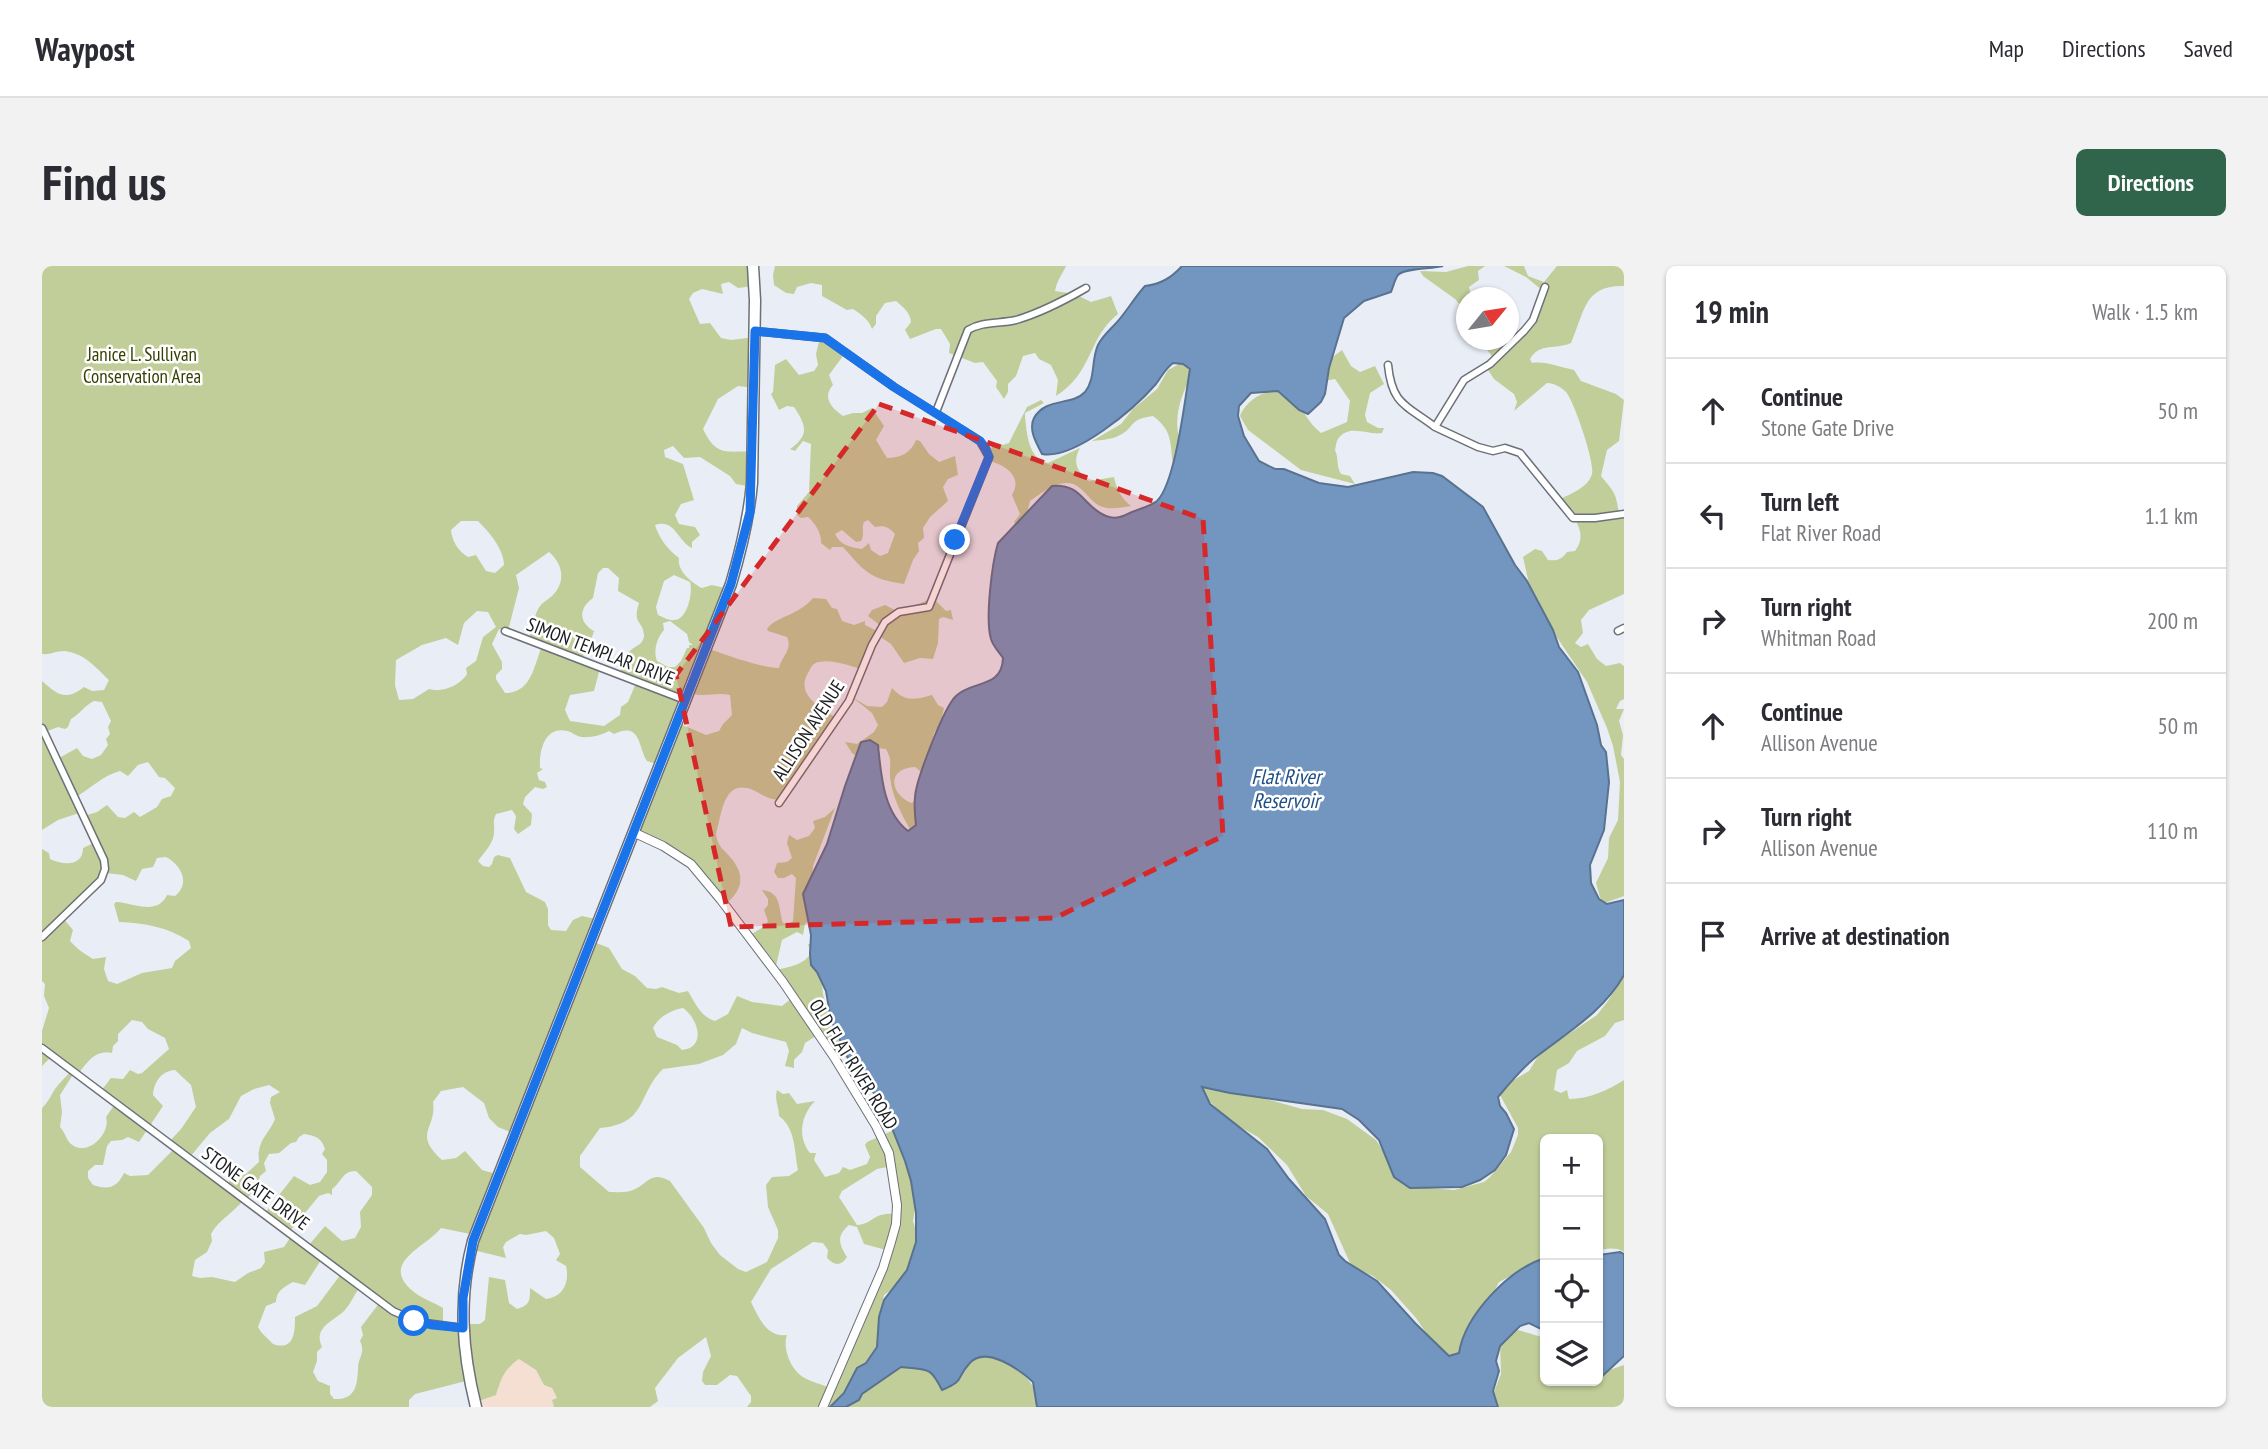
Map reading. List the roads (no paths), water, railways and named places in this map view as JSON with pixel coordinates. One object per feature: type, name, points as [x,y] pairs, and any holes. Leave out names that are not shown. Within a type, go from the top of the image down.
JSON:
[{"type":"main road","points":[[476,1407],[466,1363],[463,1328],[463,1298],[473,1241],[731,584],[750,512],[755,331],[753,266]]},
{"type":"street","points":[[1435,427],[1464,380],[1490,364],[1533,320],[1545,287]]},
{"type":"street","points":[[755,331],[825,338],[894,387],[936,412],[968,330],[976,325],[1016,320],[1061,302],[1086,288]]},
{"type":"street","points":[[1388,365],[1390,386],[1399,402],[1435,427],[1478,447],[1493,451],[1505,448],[1520,453],[1573,518],[1624,514]]},
{"type":"street","name":"ALLISON AVENUE","points":[[779,803],[849,701],[872,645],[885,622],[899,612],[929,607],[971,505],[989,457],[986,449],[980,441],[936,412]]},
{"type":"street","name":"SIMON TEMPLAR DRIVE","points":[[505,631],[685,700]]},
{"type":"street","points":[[42,728],[104,860],[105,869],[101,880],[42,937]]},
{"type":"street","name":"OLD FLAT RIVER ROAD","points":[[635,832],[691,864],[722,900],[834,1057],[869,1112],[889,1153],[895,1184],[896,1224],[883,1268],[823,1407]]},
{"type":"street","name":"STONE GATE DRIVE","points":[[42,1048],[393,1311],[418,1322],[463,1328]]},
{"type":"water","name":"Flat River Reservoir","points":[[1182,266],[1443,266],[1401,273],[1391,292],[1364,301],[1344,318],[1329,368],[1325,394],[1321,402],[1308,414],[1299,410],[1278,391],[1251,393],[1239,406],[1238,416],[1244,436],[1259,461],[1275,469],[1284,469],[1319,483],[1348,487],[1413,472],[1433,473],[1442,476],[1483,507],[1515,565],[1527,581],[1559,647],[1578,672],[1597,725],[1601,745],[1606,752],[1609,782],[1604,830],[1590,865],[1591,883],[1599,899],[1607,904],[1624,900],[1624,975],[1596,1010],[1531,1061],[1498,1097],[1500,1106],[1514,1129],[1506,1155],[1495,1170],[1462,1187],[1410,1188],[1394,1177],[1379,1140],[1359,1120],[1342,1109],[1202,1087],[1210,1104],[1267,1149],[1289,1179],[1325,1219],[1339,1255],[1377,1281],[1449,1356],[1459,1353],[1470,1324],[1491,1295],[1517,1272],[1540,1260],[1540,1328],[1529,1323],[1520,1326],[1500,1346],[1496,1361],[1499,1371],[1493,1391],[1498,1407],[1037,1407],[1033,1382],[1002,1361],[984,1357],[969,1364],[958,1381],[942,1390],[931,1373],[917,1368],[901,1367],[862,1394],[859,1400],[846,1407],[830,1407],[844,1393],[857,1368],[866,1363],[877,1347],[879,1317],[884,1300],[907,1270],[916,1242],[916,1213],[905,1161],[882,1103],[851,1065],[831,1020],[826,991],[811,965],[811,935],[803,894],[827,844],[861,742],[870,740],[878,745],[885,792],[893,814],[908,831],[916,825],[915,804],[920,776],[945,714],[956,696],[992,679],[1001,668],[1003,658],[992,642],[989,630],[989,605],[998,543],[1052,486],[1070,488],[1098,512],[1113,518],[1152,504],[1164,491],[1179,439],[1190,369],[1183,364],[1173,363],[1156,384],[1119,418],[1071,449],[1056,454],[1042,454],[1034,437],[1032,423],[1039,411],[1045,407],[1073,399],[1085,392],[1091,381],[1096,351],[1103,337],[1145,286],[1156,284]]},
{"type":"water","points":[[1603,1254],[1624,1254],[1624,1356],[1603,1375],[1603,1260]]},
{"type":"park label","name":"Janice L. Sullivan Conservation Area","points":[[142,365]]}]
